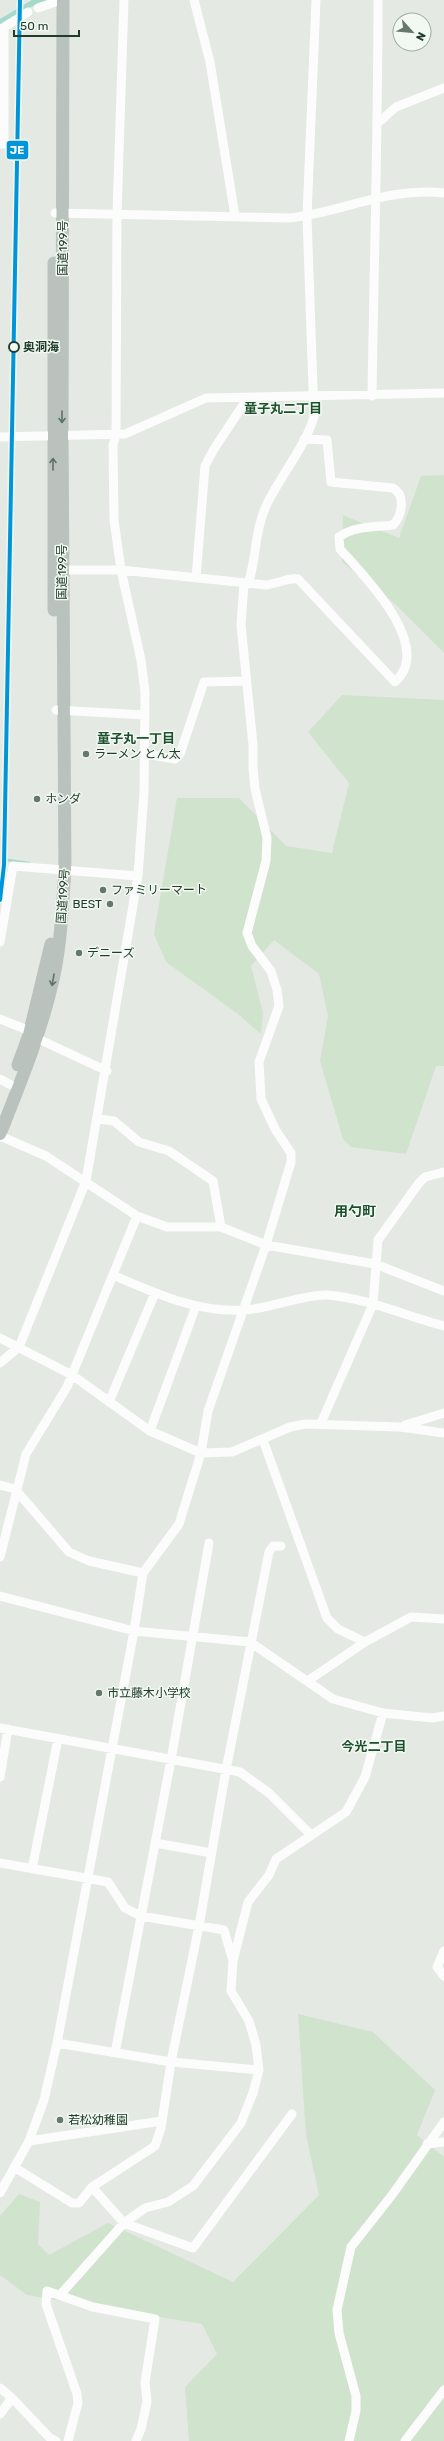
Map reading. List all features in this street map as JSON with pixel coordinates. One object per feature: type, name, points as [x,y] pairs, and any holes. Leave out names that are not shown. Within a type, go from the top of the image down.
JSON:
[{"type":"highway","name":"国道199号","points":[[0,1135],[32,1035],[51,946],[61,870],[57,436],[59,0]]},
{"type":"highway","name":"国道199号","points":[[0,1111],[32,1035]]},
{"type":"street","points":[[38,8],[59,0]]},
{"type":"street","points":[[0,1362],[19,1347],[86,1181],[107,1071],[138,876],[145,754],[145,692],[141,660],[120,570],[114,520],[113,445],[116,435],[117,214],[124,0]]},
{"type":"street","points":[[194,0],[210,62],[235,216]]},
{"type":"street","points":[[0,2193],[29,2141],[44,2100],[57,2044],[134,1631],[143,1573],[179,1524],[201,1453],[208,1411],[266,1245],[292,1158],[264,1109],[261,1099],[260,1062],[278,1006],[277,990],[271,971],[252,946],[247,933],[266,861],[267,838],[255,789],[253,745],[241,625],[246,583],[252,571],[260,523],[267,505],[304,439],[314,417],[308,216],[316,0]]},
{"type":"street","points":[[372,396],[375,197],[378,123],[378,0]]},
{"type":"street","points":[[0,144],[4,144],[4,28],[28,12]]},
{"type":"street","points":[[378,123],[396,106],[444,88]]},
{"type":"street","points":[[59,213],[290,218],[308,216],[375,197],[423,191],[444,193]]},
{"type":"street","points":[[0,437],[126,434],[206,398],[247,399],[444,393]]},
{"type":"street","points":[[196,578],[205,466],[214,448],[247,399]]},
{"type":"street","points":[[58,570],[120,570],[266,585],[280,583],[292,578],[298,579],[395,682],[401,674],[406,656],[397,618],[380,594],[340,549],[339,540],[345,533],[355,530],[393,526],[400,513],[401,497],[398,491],[393,488],[332,482],[328,440],[304,439]]},
{"type":"street","points":[[145,754],[175,760],[180,754],[204,682],[246,681]]},
{"type":"street","points":[[59,710],[145,715]]},
{"type":"street","points":[[0,942],[13,866],[138,876]]},
{"type":"street","points":[[0,1019],[107,1071]]},
{"type":"street","points":[[0,1079],[11,1085]]},
{"type":"street","points":[[98,1119],[114,1121],[139,1142],[169,1151],[213,1180],[221,1227]]},
{"type":"street","points":[[0,1135],[46,1156],[137,1216],[167,1227],[221,1227],[266,1245],[375,1264],[444,1291]]},
{"type":"street","points":[[321,1423],[373,1304],[378,1240],[419,1182],[425,1177],[444,1172]]},
{"type":"street","points":[[0,1557],[15,1489],[26,1454],[67,1387],[137,1216]]},
{"type":"street","points":[[113,1275],[155,1293],[196,1306],[244,1310],[326,1295],[373,1304],[444,1326]]},
{"type":"street","points":[[109,1402],[155,1293]]},
{"type":"street","points":[[150,1431],[196,1306]]},
{"type":"street","points":[[0,1338],[72,1375],[150,1431],[201,1453],[232,1452],[263,1440],[290,1427],[321,1423],[400,1427],[444,1433]]},
{"type":"street","points":[[400,1427],[444,1413]]},
{"type":"street","points":[[263,1440],[327,1618],[338,1629],[366,1642]]},
{"type":"street","points":[[0,1485],[15,1489],[69,1552],[89,1561],[143,1573]]},
{"type":"street","points":[[115,2053],[171,1760],[209,1543]]},
{"type":"street","points":[[14,2167],[72,2203],[80,2203],[92,2187],[155,2146],[162,2128],[171,2062],[199,1926],[226,1770],[250,1642],[269,1552],[273,1546],[282,1546]]},
{"type":"street","points":[[0,1596],[134,1631],[192,1635],[250,1642],[309,1680],[333,1699],[383,1713],[432,1718],[444,1716]]},
{"type":"street","points":[[309,1680],[366,1642],[411,1617],[444,1619]]},
{"type":"street","points":[[60,2295],[124,2223],[145,2208],[168,2202],[193,2186],[241,2123],[253,2093],[259,2070],[256,2045],[249,2021],[231,1991],[233,1961],[248,1902],[269,1875],[276,1859],[310,1834],[346,1812],[365,1777],[383,1713]]},
{"type":"street","points":[[0,1777],[4,1728],[240,1772],[261,1786],[310,1834]]},
{"type":"street","points":[[32,1869],[58,1738]]},
{"type":"street","points":[[155,1843],[212,1853]]},
{"type":"street","points":[[0,1863],[87,1880],[108,1882],[125,1908],[141,1916],[224,1930],[233,1961]]},
{"type":"street","points":[[444,1951],[437,1967],[444,1976]]},
{"type":"street","points":[[57,2044],[171,2062],[259,2070]]},
{"type":"street","points":[[92,2187],[124,2223],[193,2248],[292,2114]]},
{"type":"street","points":[[29,2141],[162,2120]]},
{"type":"street","points":[[349,2441],[356,2411],[356,2396],[339,2333],[337,2310],[340,2289],[351,2247],[392,2195],[444,2122]]},
{"type":"street","points":[[428,2144],[444,2142]]},
{"type":"street","points":[[68,2441],[78,2403],[77,2394],[46,2304],[47,2291],[93,2307],[154,2319],[145,2382],[147,2402],[141,2429],[136,2441]]},
{"type":"street","points":[[0,2388],[12,2398],[51,2440]]},
{"type":"street","points":[[405,2441],[444,2390]]},
{"type":"street","points":[[0,2414],[12,2398]]},
{"type":"shaded area","points":[[32,0],[49,0],[26,9],[0,24],[0,19]]},
{"type":"shaded area","points":[[444,475],[444,653],[394,603],[342,562],[343,515],[399,538],[421,476]]},
{"type":"shaded area","points":[[342,695],[444,700],[444,1066],[436,1066],[406,1154],[351,1147],[343,1139],[320,1061],[328,1016],[319,974],[274,940],[251,966],[263,1013],[261,1034],[238,1014],[166,962],[154,934],[177,798],[239,798],[286,846],[332,853],[349,783],[308,732]]},
{"type":"shaded area","points":[[298,2014],[373,2032],[435,2090],[417,2135],[444,2157],[444,2441],[189,2441],[185,2387],[217,2354],[202,2324],[27,2295],[0,2275],[0,2216],[19,2194],[40,2202],[38,2244],[49,2255],[108,2223],[233,2282],[319,2195],[306,2135]]},
{"type":"waterway","points":[[7,860],[29,863]]},
{"type":"transit line","name":"JE","points":[[0,900],[4,865],[20,0]]},
{"type":"place","name":"奥洞海","points":[[14,347]]},
{"type":"place","name":"ラーメン とん太","points":[[86,754]]},
{"type":"place","name":"ホンダ","points":[[37,799]]},
{"type":"place","name":"ファミリーマート","points":[[103,890]]},
{"type":"place","name":"BEST","points":[[110,904]]},
{"type":"place","name":"デニーズ","points":[[79,953]]},
{"type":"place","name":"市立藤木小学校","points":[[99,1693]]},
{"type":"place","name":"若松幼稚園","points":[[60,2120]]},
{"type":"district","name":"童子丸二丁目","points":[[283,408]]},
{"type":"district","name":"童子丸一丁目","points":[[136,738]]},
{"type":"district","name":"用勺町","points":[[355,1211]]},
{"type":"district","name":"今光二丁目","points":[[374,1746]]}]
